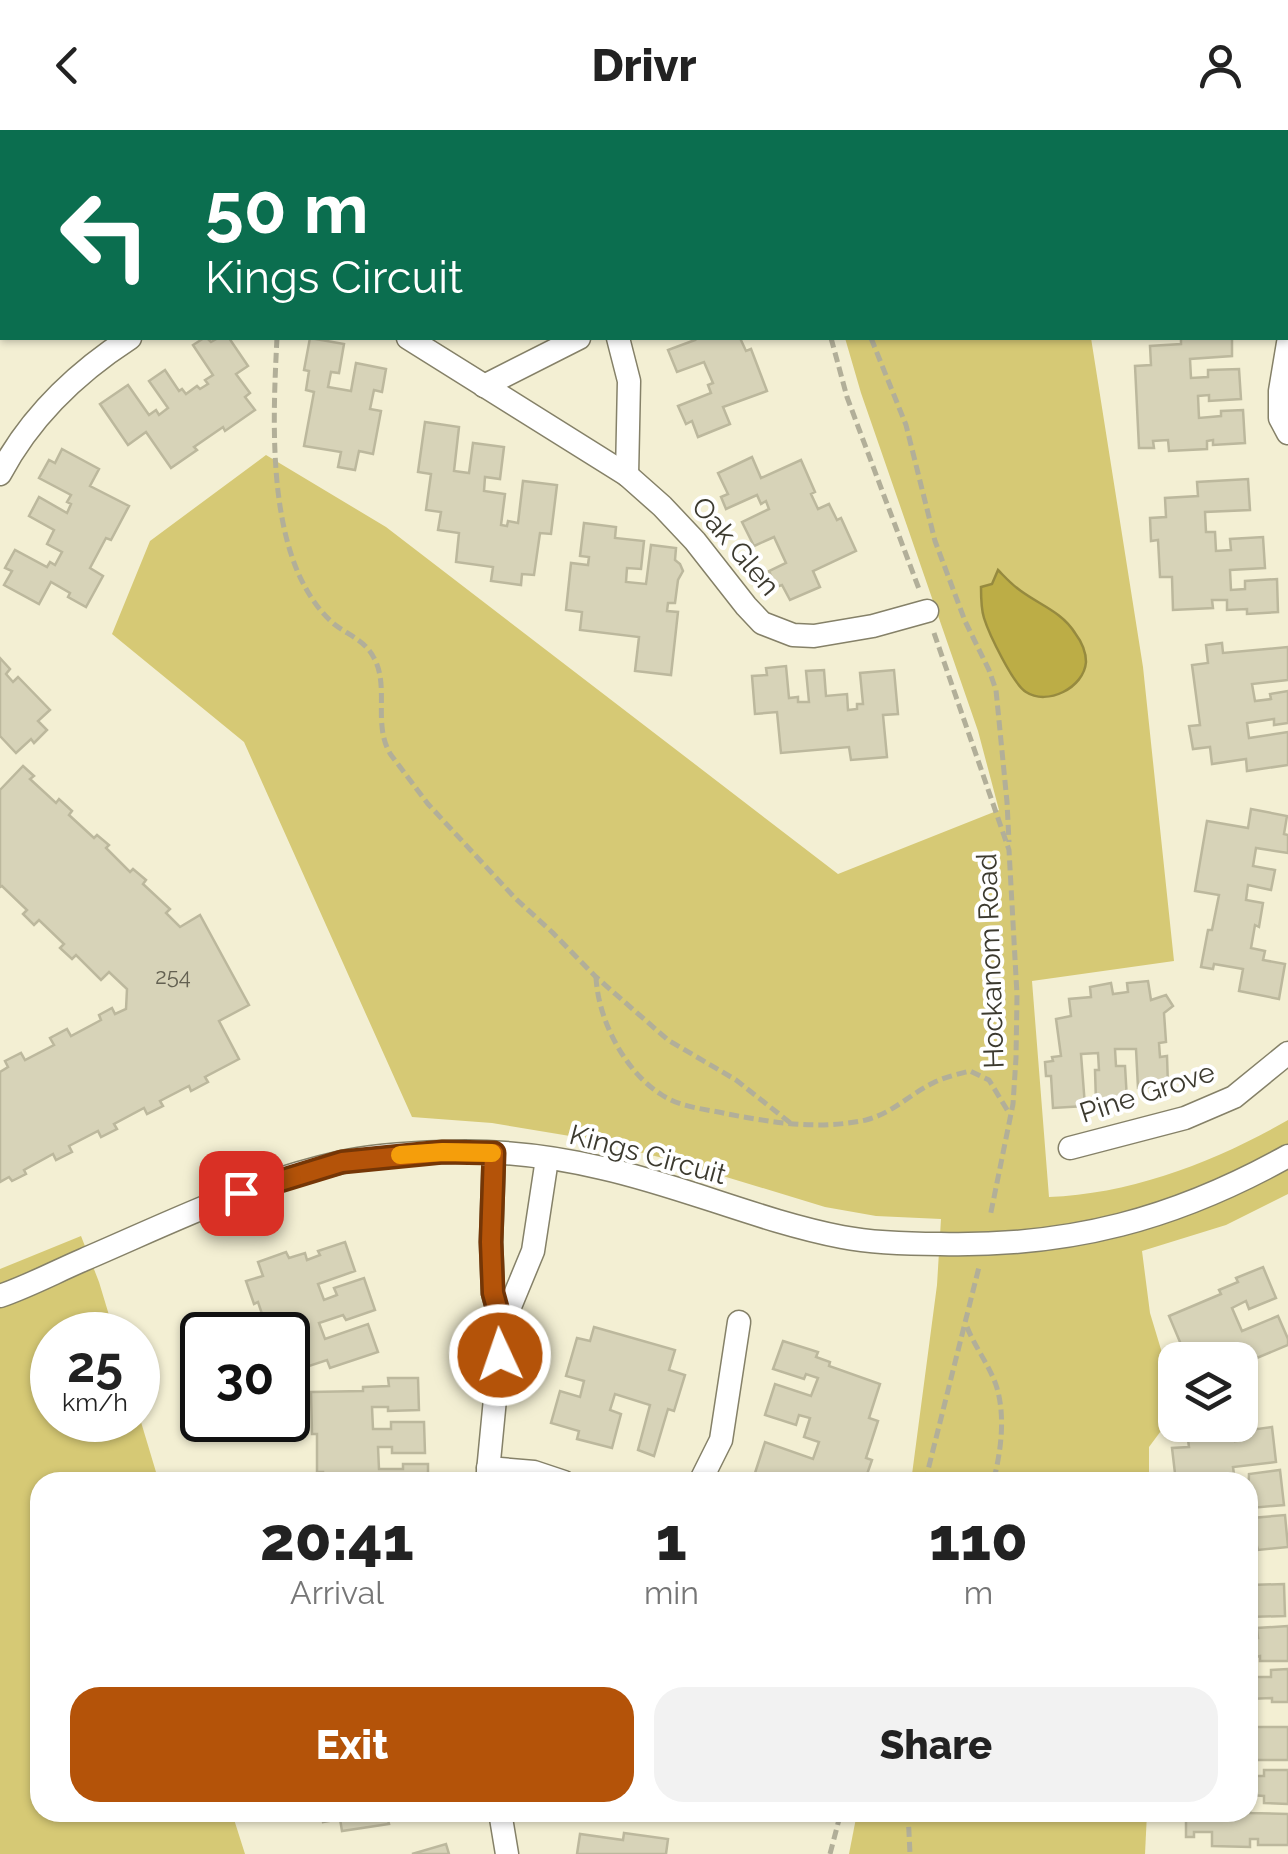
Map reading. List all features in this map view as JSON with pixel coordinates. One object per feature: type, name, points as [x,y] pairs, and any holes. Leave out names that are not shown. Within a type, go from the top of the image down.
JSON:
[{"type":"street","points":[[0,474],[12,452],[67,385],[127,340]]},
{"type":"street","name":"Oak Glen","points":[[411,340],[627,475],[695,540],[762,623],[793,635],[814,636],[927,612]]},
{"type":"street","points":[[484,386],[575,340]]},
{"type":"street","points":[[619,340],[629,381],[627,475]]},
{"type":"street","points":[[1288,343],[1280,418],[1288,433]]},
{"type":"street","name":"Pine Grove","points":[[1070,1148],[1185,1118],[1234,1097],[1288,1053]]},
{"type":"street","name":"Kings Circuit","points":[[0,1296],[241,1193],[342,1162],[380,1156],[443,1152],[547,1158],[601,1167],[842,1237],[984,1245],[1072,1237],[1155,1216],[1226,1188],[1288,1156]]},
{"type":"street","points":[[494,1153],[493,1293],[502,1326]]},
{"type":"street","points":[[488,1472],[502,1326],[533,1251],[547,1158]]},
{"type":"street","points":[[705,1472],[721,1440],[739,1322]]},
{"type":"street","points":[[502,1822],[507,1854]]},
{"type":"path","points":[[277,340],[274,446],[284,520],[298,573],[322,612],[366,644],[377,662],[385,746],[428,804],[514,898],[596,977],[668,1040],[736,1080],[793,1125]]},
{"type":"path","name":"Hockanom Road","points":[[832,340],[848,397],[1009,850],[1017,995],[1011,1116],[966,1324],[928,1472]]},
{"type":"path","points":[[872,340],[906,425],[935,541],[996,690],[1009,850]]},
{"type":"path","points":[[596,977],[611,1033],[639,1075],[663,1096],[678,1103],[793,1125],[841,1124],[866,1120],[896,1108],[933,1083],[970,1071],[990,1080],[1011,1116]]},
{"type":"path","points":[[966,1324],[997,1389],[1001,1436],[996,1472]]},
{"type":"path","points":[[830,1854],[838,1822]]},
{"type":"path","points":[[908,1822],[910,1854]]},
{"type":"shaded area","points":[[846,340],[1091,340],[1143,667],[1174,961],[1032,981],[1049,1197],[1111,1189],[1173,1173],[1288,1120],[1288,1194],[1226,1225],[1142,1251],[1150,1313],[1159,1342],[1158,1435],[1149,1447],[1149,1472],[912,1472],[937,1285],[941,1219],[876,1216],[825,1207],[667,1159],[582,1138],[492,1123],[412,1117],[244,742],[112,634],[150,541],[266,455],[386,527],[838,874],[999,810],[978,731]]},
{"type":"shaded area","points":[[998,570],[1018,589],[1064,620],[1079,640],[1086,662],[1072,687],[1054,696],[1035,696],[1015,679],[991,635],[981,599],[981,587],[992,584]]},
{"type":"shaded area","points":[[81,1236],[108,1312],[30,1312],[30,1442],[147,1442],[156,1472],[30,1472],[30,1822],[235,1822],[245,1854],[0,1854],[0,1269]]},
{"type":"shaded area","points":[[855,1822],[1147,1822],[1145,1854],[849,1854]]},
{"type":"building","points":[[201,340],[230,340],[248,366],[236,374],[250,393],[245,397],[255,410],[194,447],[197,450],[171,468],[146,432],[128,445],[100,404],[128,385],[149,415],[156,410],[159,415],[168,408],[149,381],[165,370],[179,391],[182,389],[186,394],[208,384],[205,380],[213,375],[193,345]]},
{"type":"building","points":[[310,340],[344,344],[339,373],[331,372],[328,387],[351,391],[356,363],[386,369],[382,392],[374,390],[370,409],[381,411],[373,454],[359,451],[355,470],[338,467],[341,452],[304,446],[314,392],[306,390],[309,371],[304,370]]},
{"type":"building","points":[[695,340],[741,340],[746,351],[751,349],[767,391],[723,407],[730,424],[698,437],[692,421],[686,424],[678,406],[711,393],[708,385],[713,383],[704,362],[677,372],[668,350]]},
{"type":"building","points":[[1181,340],[1232,340],[1232,356],[1190,359],[1191,378],[1208,377],[1208,370],[1239,369],[1241,399],[1209,401],[1209,395],[1198,396],[1199,418],[1243,410],[1245,443],[1213,445],[1213,440],[1207,441],[1207,449],[1169,451],[1168,440],[1153,441],[1154,448],[1139,448],[1135,366],[1151,365],[1150,346],[1181,344]]},
{"type":"building","points":[[425,422],[459,427],[454,471],[469,473],[473,443],[504,447],[500,479],[485,477],[484,491],[505,494],[501,525],[507,526],[508,521],[518,523],[523,481],[557,485],[551,534],[540,533],[534,575],[522,574],[521,585],[491,581],[493,567],[456,562],[459,533],[438,530],[441,512],[426,510],[431,474],[418,472]]},
{"type":"building","points":[[62,449],[99,469],[90,486],[129,506],[90,568],[103,576],[86,607],[51,582],[39,604],[4,585],[12,571],[5,568],[15,550],[47,567],[50,562],[55,565],[62,552],[47,544],[54,530],[29,516],[39,497],[67,513],[71,495],[39,478],[49,460],[55,463]]},
{"type":"building","points":[[752,457],[761,478],[801,460],[818,509],[829,504],[837,520],[841,518],[856,551],[813,571],[820,587],[790,600],[782,585],[776,587],[769,571],[786,563],[774,537],[754,546],[742,522],[769,509],[766,501],[761,504],[757,495],[726,509],[721,497],[728,494],[718,473]]},
{"type":"building","points":[[1248,479],[1250,510],[1205,512],[1206,532],[1215,532],[1216,551],[1231,550],[1230,539],[1263,537],[1265,568],[1230,570],[1231,590],[1245,589],[1245,581],[1277,579],[1278,612],[1247,614],[1247,609],[1227,610],[1227,600],[1212,600],[1213,608],[1173,610],[1172,577],[1160,577],[1158,540],[1151,541],[1150,518],[1166,517],[1165,498],[1198,496],[1197,482]]},
{"type":"building","points":[[584,523],[616,527],[615,538],[644,541],[641,569],[627,568],[626,582],[646,584],[651,545],[676,548],[675,560],[683,571],[675,603],[668,603],[667,611],[678,612],[671,675],[635,671],[639,637],[580,630],[582,612],[566,610],[571,563],[588,565],[589,557],[580,556]]},
{"type":"building","points":[[1222,643],[1223,653],[1288,647],[1288,680],[1252,684],[1255,701],[1288,691],[1288,723],[1274,725],[1274,719],[1247,723],[1249,738],[1288,732],[1288,765],[1247,771],[1246,759],[1212,764],[1210,747],[1193,749],[1189,726],[1200,725],[1192,665],[1208,663],[1206,645]]},
{"type":"building","points":[[0,658],[10,669],[6,674],[13,682],[18,677],[50,710],[38,721],[47,730],[16,753],[0,736]]},
{"type":"building","points":[[786,666],[789,698],[809,702],[806,671],[824,670],[826,696],[847,694],[848,710],[863,704],[860,673],[894,670],[898,714],[883,715],[887,757],[851,760],[849,747],[781,753],[777,712],[755,714],[752,676],[767,675],[766,668]]},
{"type":"building","points":[[23,766],[34,776],[30,779],[56,803],[59,799],[72,811],[69,815],[94,838],[97,835],[109,845],[106,848],[130,872],[133,869],[146,880],[143,884],[170,909],[166,913],[180,927],[200,915],[249,1005],[219,1021],[239,1059],[205,1077],[208,1082],[191,1091],[189,1086],[160,1101],[163,1106],[147,1114],[144,1108],[114,1124],[117,1129],[101,1137],[98,1131],[69,1146],[72,1152],[56,1160],[53,1154],[24,1170],[26,1174],[0,1182],[0,1072],[8,1067],[5,1061],[21,1053],[25,1060],[54,1045],[50,1038],[67,1029],[71,1036],[101,1020],[99,1015],[112,1008],[115,1014],[126,1009],[127,989],[109,972],[101,980],[76,955],[72,959],[60,948],[64,944],[39,920],[34,925],[23,914],[27,910],[0,887],[0,790]]},
{"type":"building","points":[[1251,809],[1287,816],[1284,834],[1288,835],[1288,853],[1256,848],[1253,866],[1275,870],[1271,890],[1248,885],[1246,900],[1263,903],[1251,948],[1265,951],[1263,960],[1285,964],[1279,999],[1239,991],[1243,969],[1214,964],[1213,969],[1201,967],[1219,895],[1195,891],[1207,821],[1248,828]]},
{"type":"building","points":[[1148,981],[1151,1000],[1166,995],[1173,1006],[1164,1013],[1166,1042],[1159,1043],[1160,1057],[1167,1056],[1168,1086],[1138,1088],[1136,1049],[1115,1049],[1116,1066],[1125,1066],[1127,1100],[1096,1102],[1098,1053],[1081,1054],[1085,1106],[1053,1108],[1051,1076],[1046,1076],[1045,1062],[1061,1056],[1056,1019],[1071,1016],[1069,999],[1091,997],[1090,987],[1111,983],[1113,994],[1128,992],[1127,983]]},
{"type":"building","points":[[345,1242],[355,1271],[318,1284],[324,1300],[337,1295],[334,1288],[364,1278],[375,1310],[346,1320],[343,1315],[319,1323],[325,1339],[368,1324],[378,1352],[330,1368],[327,1360],[310,1366],[310,1312],[261,1312],[258,1302],[254,1304],[246,1281],[263,1276],[258,1262],[286,1252],[289,1258],[305,1253],[307,1260],[320,1255],[318,1251]]},
{"type":"building","points":[[1263,1267],[1276,1298],[1249,1309],[1246,1301],[1232,1308],[1242,1331],[1278,1316],[1288,1345],[1258,1358],[1258,1342],[1180,1342],[1169,1316],[1221,1294],[1219,1290],[1238,1282],[1236,1278]]},
{"type":"building","points":[[594,1327],[675,1350],[669,1370],[685,1375],[674,1411],[668,1409],[654,1456],[638,1450],[650,1405],[615,1394],[610,1410],[621,1414],[612,1448],[577,1439],[579,1431],[551,1423],[560,1391],[580,1397],[584,1381],[566,1376],[577,1338],[590,1341]]},
{"type":"building","points":[[783,1341],[818,1352],[816,1357],[830,1362],[829,1366],[880,1384],[869,1418],[878,1421],[866,1458],[872,1460],[868,1472],[755,1472],[765,1442],[813,1459],[819,1442],[804,1437],[810,1418],[799,1415],[796,1425],[765,1415],[775,1384],[811,1396],[818,1378],[806,1374],[804,1379],[773,1369]]},
{"type":"building","points":[[388,1378],[418,1378],[419,1410],[372,1407],[373,1429],[391,1429],[391,1422],[424,1422],[425,1453],[392,1453],[392,1447],[378,1447],[379,1469],[428,1464],[428,1472],[317,1472],[311,1392],[389,1386]]},
{"type":"building","points":[[1272,1427],[1276,1462],[1233,1467],[1234,1472],[1175,1472],[1172,1448],[1189,1447],[1188,1442],[1258,1442],[1258,1429]]},
{"type":"building","points":[[1280,1470],[1284,1505],[1258,1507],[1258,1473]]},
{"type":"building","points":[[1285,1515],[1288,1547],[1258,1550],[1258,1517]]},
{"type":"building","points":[[1284,1584],[1285,1616],[1258,1617],[1258,1585]]},
{"type":"building","points":[[1288,1626],[1288,1661],[1260,1661],[1258,1628]]},
{"type":"building","points":[[1288,1669],[1288,1702],[1272,1702],[1272,1698],[1258,1699],[1258,1677],[1271,1677],[1271,1670]]},
{"type":"building","points":[[1258,1727],[1288,1727],[1288,1760],[1258,1760]]},
{"type":"building","points":[[1264,1770],[1288,1770],[1288,1804],[1264,1803],[1264,1796],[1258,1796],[1258,1776],[1264,1776]]},
{"type":"building","points":[[1258,1813],[1288,1814],[1288,1845],[1258,1845],[1258,1839],[1250,1839],[1250,1847],[1212,1846],[1212,1832],[1194,1832],[1194,1837],[1186,1837],[1186,1822],[1258,1822]]},
{"type":"building","points":[[340,1822],[389,1824],[342,1831]]},
{"type":"building","points":[[624,1833],[668,1839],[666,1854],[577,1854],[580,1834],[623,1840]]},
{"type":"building","points":[[446,1844],[449,1854],[412,1854]]},
{"type":"slow traffic","points":[[400,1155],[492,1153]]},
{"type":"route","points":[[241,1193],[342,1162],[443,1152],[494,1153],[491,1242],[493,1293],[502,1326],[500,1355]]}]
